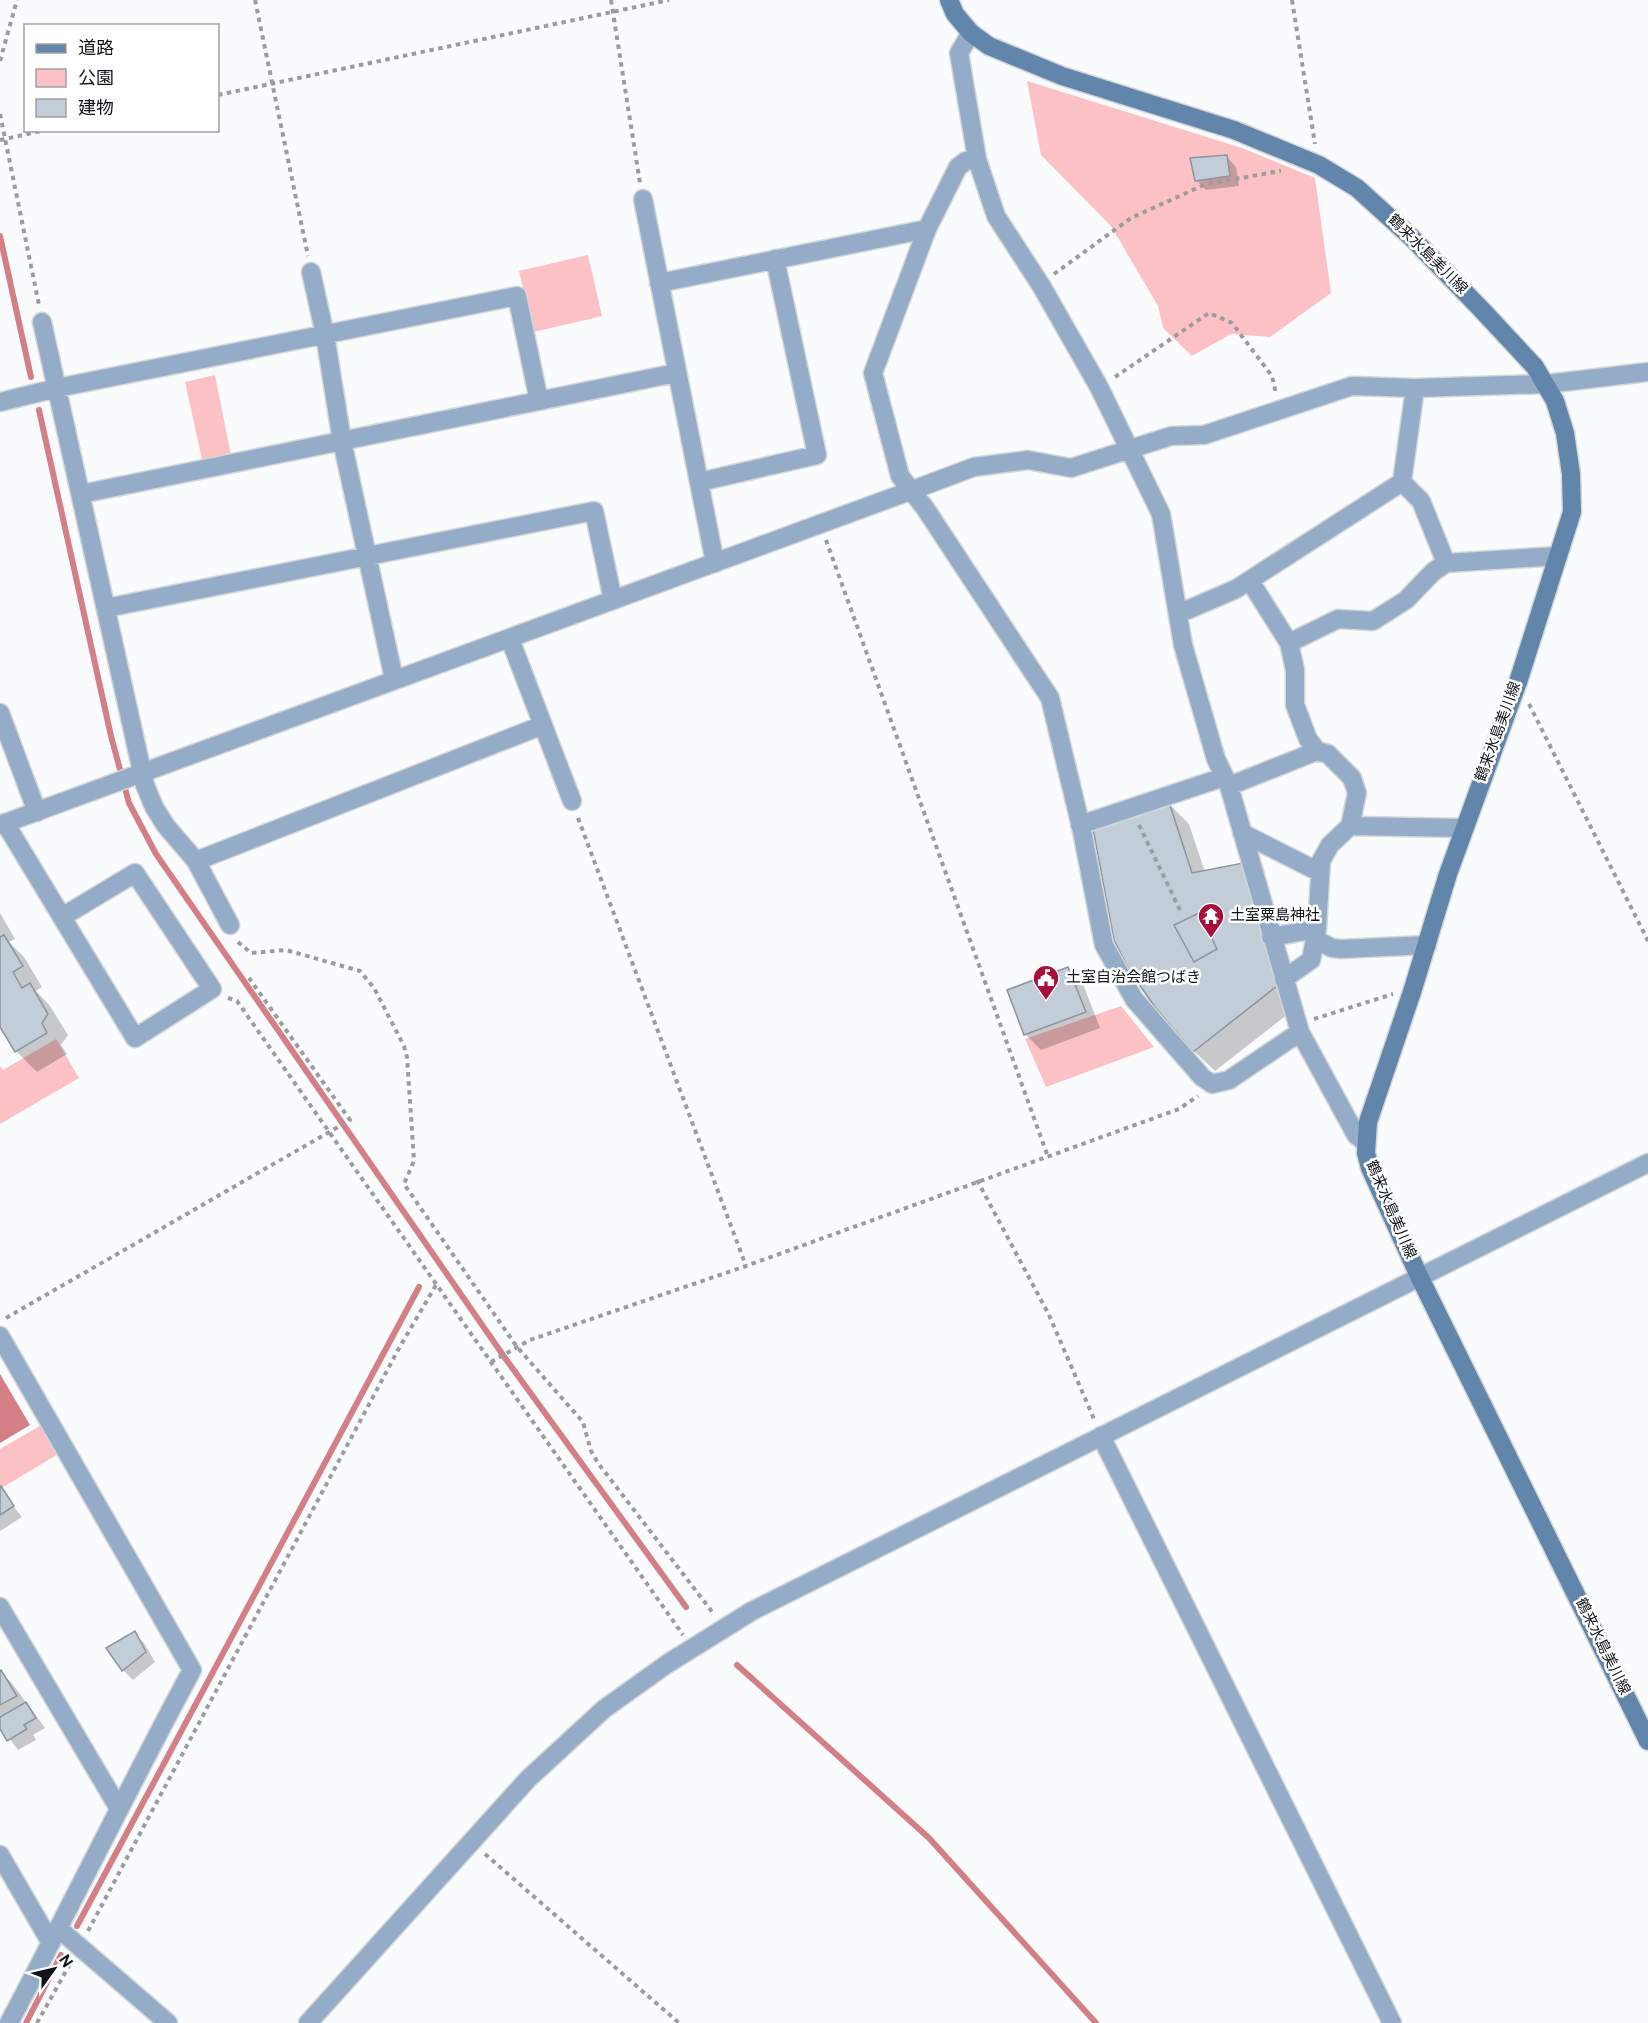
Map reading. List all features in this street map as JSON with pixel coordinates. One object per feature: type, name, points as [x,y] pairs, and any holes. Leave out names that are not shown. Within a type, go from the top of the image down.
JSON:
[{"type":"main road","name":"鶴来水島美川線","points":[[949,0],[955,14],[971,33],[989,46],[1062,76],[1234,130],[1318,165],[1358,188],[1411,237],[1534,367],[1546,384],[1565,433],[1571,474],[1572,512],[1518,682],[1464,828],[1414,988],[1368,1122],[1366,1143],[1370,1168],[1419,1276],[1648,1741]]},
{"type":"street","points":[[971,33],[959,53],[977,159],[996,216],[1042,287],[1099,387],[1161,514],[1183,645],[1216,759],[1227,782],[1299,1028],[1356,1135],[1366,1143]]},
{"type":"street","points":[[977,159],[966,161],[958,167],[927,229],[873,373],[900,476],[925,508],[1050,698],[1080,825],[1104,945],[1134,999],[1202,1077],[1212,1084],[1229,1080],[1299,1028]]},
{"type":"street","points":[[643,199],[715,563]]},
{"type":"street","points":[[659,283],[927,229]]},
{"type":"street","points":[[699,482],[817,455],[775,259]]},
{"type":"street","points":[[311,272],[326,335],[342,441],[394,679]]},
{"type":"street","points":[[0,402],[57,388],[517,296],[539,401]]},
{"type":"street","points":[[42,321],[106,608],[137,776],[153,807],[179,844],[196,861],[230,925]]},
{"type":"street","points":[[62,917],[135,873],[212,989],[135,1038],[3,824],[974,467],[1028,460],[1071,468],[1171,436],[1204,435],[1352,386],[1415,388],[1546,384],[1648,372]]},
{"type":"street","points":[[81,494],[676,373]]},
{"type":"street","points":[[1178,614],[1250,581],[1402,482],[1415,388]]},
{"type":"street","points":[[1402,482],[1421,501],[1446,563]]},
{"type":"street","points":[[106,608],[594,511],[613,600]]},
{"type":"street","points":[[1290,643],[1338,619],[1373,621],[1406,600],[1433,572],[1446,563],[1558,556]]},
{"type":"street","points":[[1250,581],[1290,643],[1295,670],[1295,705],[1308,739],[1317,751]]},
{"type":"street","points":[[510,639],[572,801]]},
{"type":"street","points":[[0,713],[37,812]]},
{"type":"street","points":[[196,861],[543,725]]},
{"type":"street","points":[[1080,825],[1131,808],[1227,782],[1317,751],[1328,754],[1352,778],[1357,793],[1350,826],[1330,845],[1320,861],[1316,934],[1311,960],[1284,979]]},
{"type":"street","points":[[1350,826],[1464,828]]},
{"type":"street","points":[[1242,833],[1319,872]]},
{"type":"street","points":[[1271,937],[1316,934],[1332,948],[1341,950],[1427,945]]},
{"type":"street","points":[[308,2023],[528,1779],[604,1709],[692,1648],[752,1611],[1648,1163]]},
{"type":"street","points":[[0,1336],[192,1670],[118,1807],[55,1936],[9,2023]]},
{"type":"street","points":[[1101,1436],[1392,2023]]},
{"type":"street","points":[[0,1607],[118,1807]]},
{"type":"street","points":[[0,1856],[55,1936],[80,1947],[168,2023]]},
{"type":"path","points":[[0,61],[17,0]]},
{"type":"path","points":[[255,0],[311,272]]},
{"type":"path","points":[[611,0],[643,199]]},
{"type":"path","points":[[219,94],[669,0]]},
{"type":"path","points":[[1292,0],[1318,165]]},
{"type":"path","points":[[0,114],[2,140],[42,321]]},
{"type":"path","points":[[2,140],[37,132]]},
{"type":"path","points":[[1042,287],[1061,266],[1131,218],[1206,184],[1285,171]]},
{"type":"path","points":[[1099,387],[1209,313],[1232,323],[1272,376],[1280,411]]},
{"type":"path","points":[[821,525],[1048,1157]]},
{"type":"path","points":[[1518,682],[1648,941]]},
{"type":"path","points":[[572,801],[746,1266]]},
{"type":"path","points":[[1131,808],[1180,910]]},
{"type":"path","points":[[230,925],[236,939],[251,953],[286,951],[360,971],[368,978],[402,1040],[407,1057],[414,1161],[404,1184],[517,1347],[583,1422],[598,1463],[725,1628]]},
{"type":"path","points":[[0,1322],[350,1120],[249,978]]},
{"type":"path","points":[[1299,1028],[1414,988]]},
{"type":"path","points":[[212,989],[237,1002],[692,1648]]},
{"type":"path","points":[[491,1362],[510,1349],[530,1340],[746,1266],[1179,1109],[1212,1084]]},
{"type":"path","points":[[978,1180],[1049,1316],[1101,1436]]},
{"type":"path","points":[[37,2023],[80,1947],[398,1350],[436,1285]]},
{"type":"path","points":[[472,1840],[499,1869],[679,2023]]},
{"type":"green space","points":[[1027,81],[1242,148],[1315,178],[1331,293],[1270,337],[1231,334],[1192,356],[1163,328],[1158,306],[1111,226],[1041,155]]},
{"type":"green space","points":[[588,255],[602,316],[534,332],[519,271]]},
{"type":"green space","points":[[215,375],[231,455],[203,464],[185,382]]},
{"type":"green space","points":[[1121,1006],[1154,1047],[1046,1087],[1025,1039]]},
{"type":"green space","points":[[56,1039],[79,1078],[0,1124],[0,1066],[3,1070]]},
{"type":"green space","points":[[40,1426],[58,1454],[0,1489],[0,1449]]},
{"type":"shaded area","points":[[0,1374],[30,1425],[0,1443]]},
{"type":"building","points":[[1227,155],[1230,176],[1195,181],[1190,158]]},
{"type":"building","points":[[1169,802],[1192,873],[1243,863],[1277,986],[1193,1052],[1155,1007],[1129,970],[1114,940],[1093,829]]},
{"type":"building","points":[[1199,913],[1217,949],[1194,962],[1174,925]]},
{"type":"building","points":[[4,935],[23,966],[13,972],[22,988],[30,983],[48,1014],[42,1023],[47,1033],[15,1052],[0,1027],[0,937]]},
{"type":"building","name":"土室自治会館つばき","points":[[1068,967],[1086,1012],[1024,1035],[1007,990]]},
{"type":"building","points":[[0,1487],[14,1506],[0,1515]]},
{"type":"building","points":[[135,1631],[146,1652],[122,1671],[106,1648]]},
{"type":"building","points":[[0,1671],[17,1696],[0,1705]]},
{"type":"building","points":[[26,1702],[36,1718],[24,1725],[27,1729],[7,1741],[0,1729],[0,1717]]},
{"type":"waterway","points":[[0,236],[31,377]]},
{"type":"waterway","points":[[39,410],[111,736],[129,803],[156,854],[505,1358],[686,1607]]},
{"type":"waterway","points":[[77,1926],[419,1287]]},
{"type":"waterway","points":[[737,1665],[929,1838],[1096,2023]]},
{"type":"waterway","points":[[26,2023],[61,1955]]},
{"type":"place","name":"土室粟島神社","points":[[1211,939]]},
{"type":"place","name":"土室自治会館つばき","points":[[1046,1001]]}]
